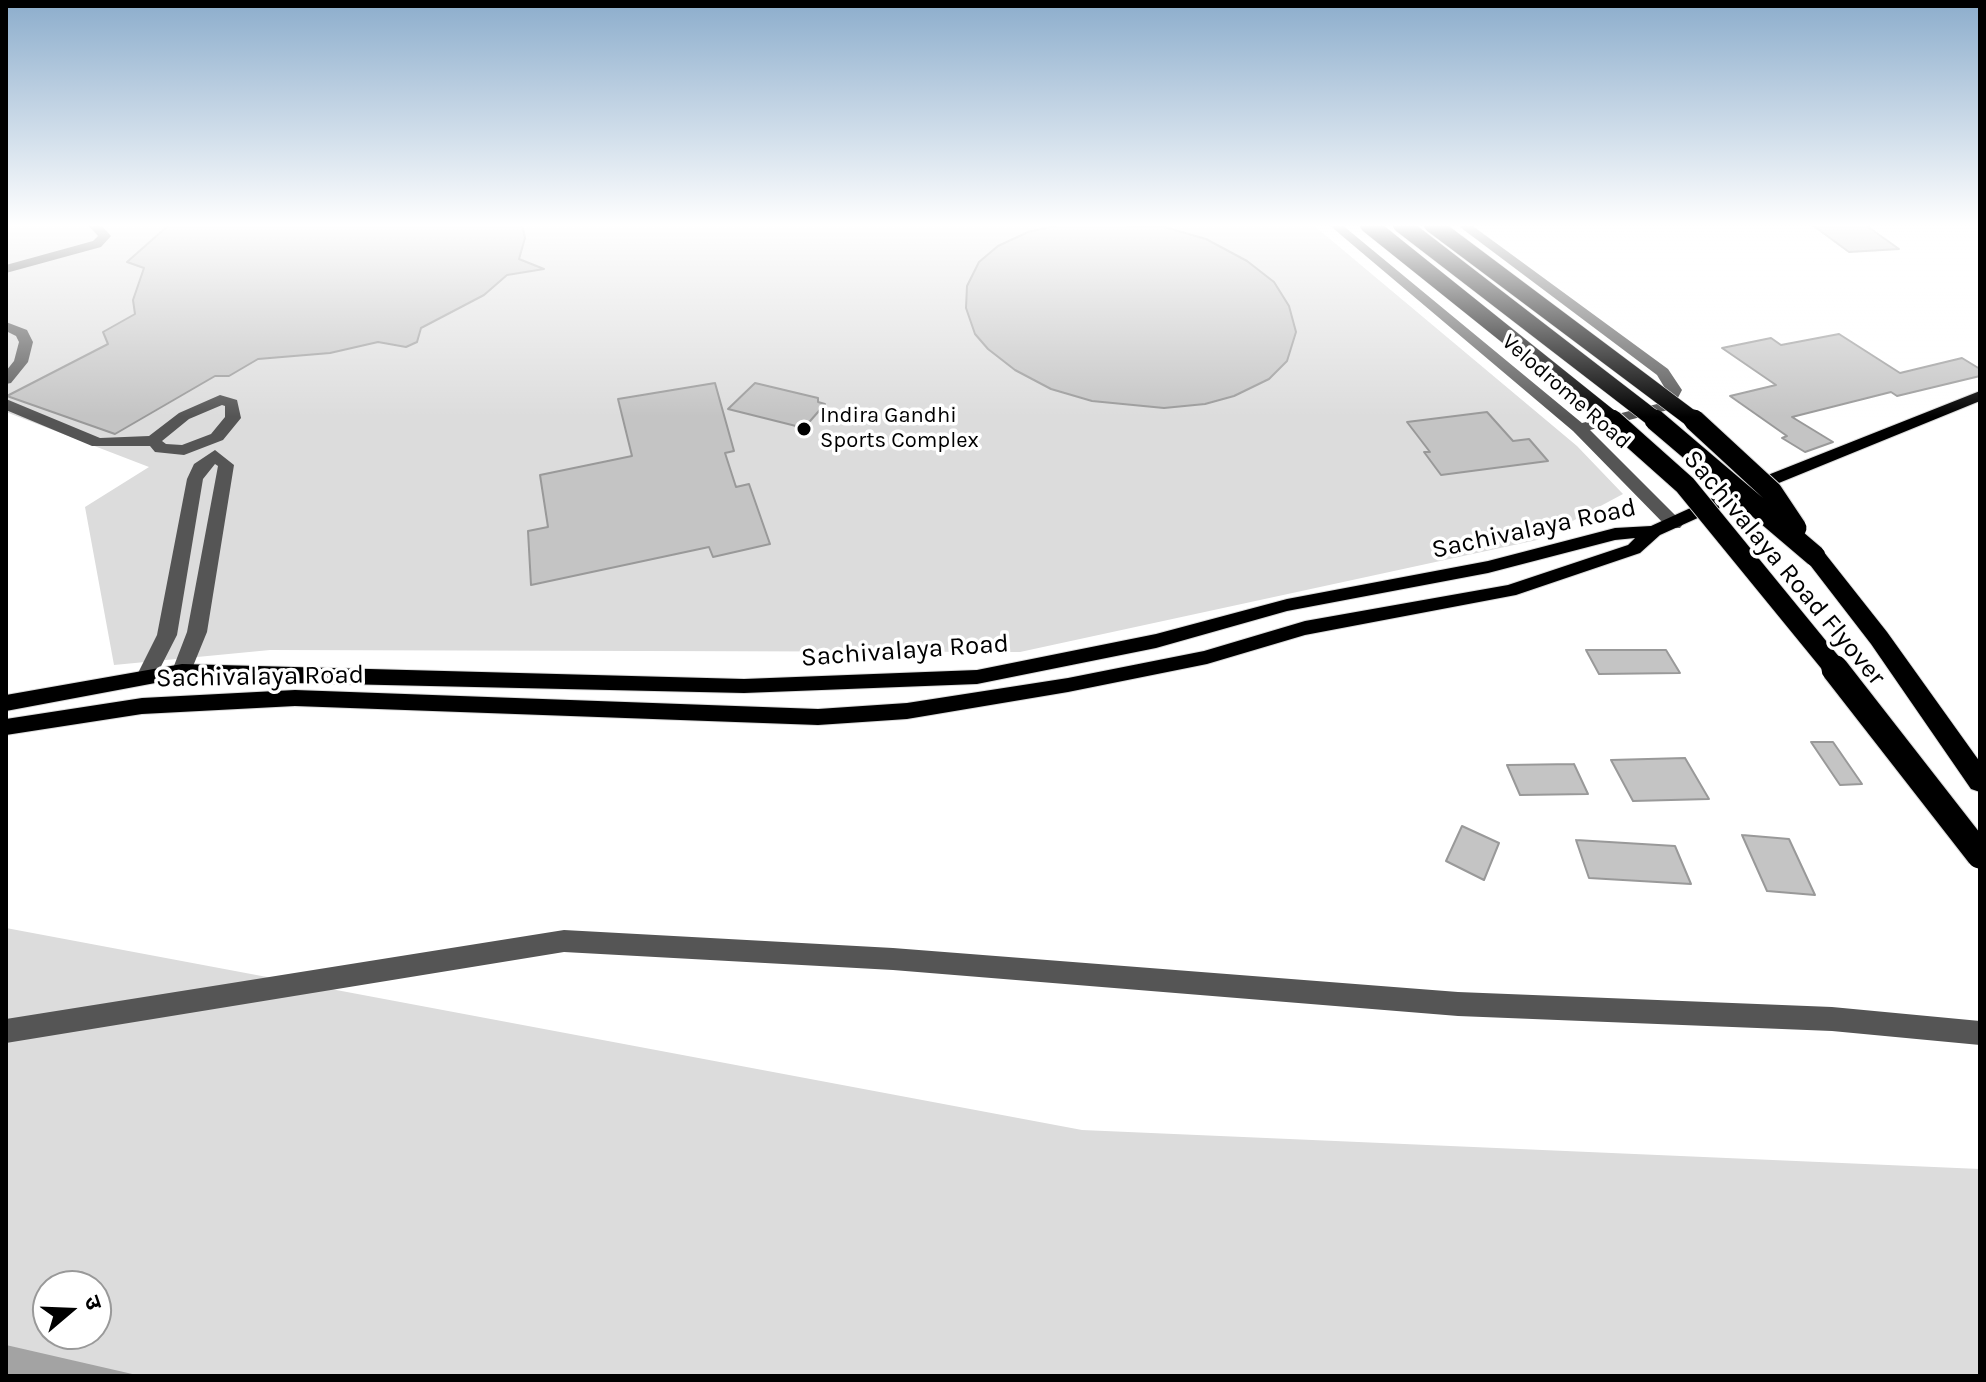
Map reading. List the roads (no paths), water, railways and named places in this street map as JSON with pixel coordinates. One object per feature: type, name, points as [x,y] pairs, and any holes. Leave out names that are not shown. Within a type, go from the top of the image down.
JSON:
[{"type":"highway","name":"Sachivalaya Road Flyover","points":[[1449,288],[1601,410],[1685,485],[1775,592],[1980,855]]},
{"type":"highway","name":"Sachivalaya Road Flyover","points":[[1485,288],[1659,423],[1815,556],[1879,638],[1980,782]]},
{"type":"highway","points":[[1518,288],[1696,422],[1772,492],[1815,556]]},
{"type":"main road","name":"Sachivalaya Road","points":[[1674,524],[1736,494],[1980,396]]},
{"type":"main road","points":[[1654,531],[1674,524]]},
{"type":"main road","name":"Sachivalaya Road","points":[[7,705],[153,674],[182,671],[744,686],[977,677],[1156,641],[1249,613],[1488,567],[1615,534],[1654,531]]},
{"type":"main road","name":"Sachivalaya Road","points":[[6,727],[142,706],[295,698],[818,717],[907,711],[988,700],[1207,657],[1266,637],[1510,591],[1634,549],[1654,531]]},
{"type":"main road","points":[[1249,613],[1266,637]]},
{"type":"main road","points":[[142,706],[153,674]]},
{"type":"street","name":"Velodrome Road","points":[[1411,288],[1579,428],[1674,524]]},
{"type":"street","points":[[1550,288],[1663,372],[1674,390],[1667,406],[1579,428]]},
{"type":"street","points":[[6,326],[22,333],[26,342],[21,362],[6,380]]},
{"type":"street","points":[[153,674],[167,635],[195,479],[233,418],[232,403],[227,400],[208,403],[158,434],[154,441]]},
{"type":"street","points":[[6,404],[98,443],[154,441]]},
{"type":"street","points":[[154,441],[161,449],[216,446]]},
{"type":"street","points":[[182,671],[199,619],[226,465],[216,446]]},
{"type":"street","points":[[195,479],[224,475]]},
{"type":"street","points":[[167,625],[199,619]]},
{"type":"street","points":[[6,1031],[564,941],[893,959],[1458,1004],[1832,1019],[1980,1033]]},
{"type":"place","name":"Indira Gandhi Sports Complex","points":[[804,429]]}]
